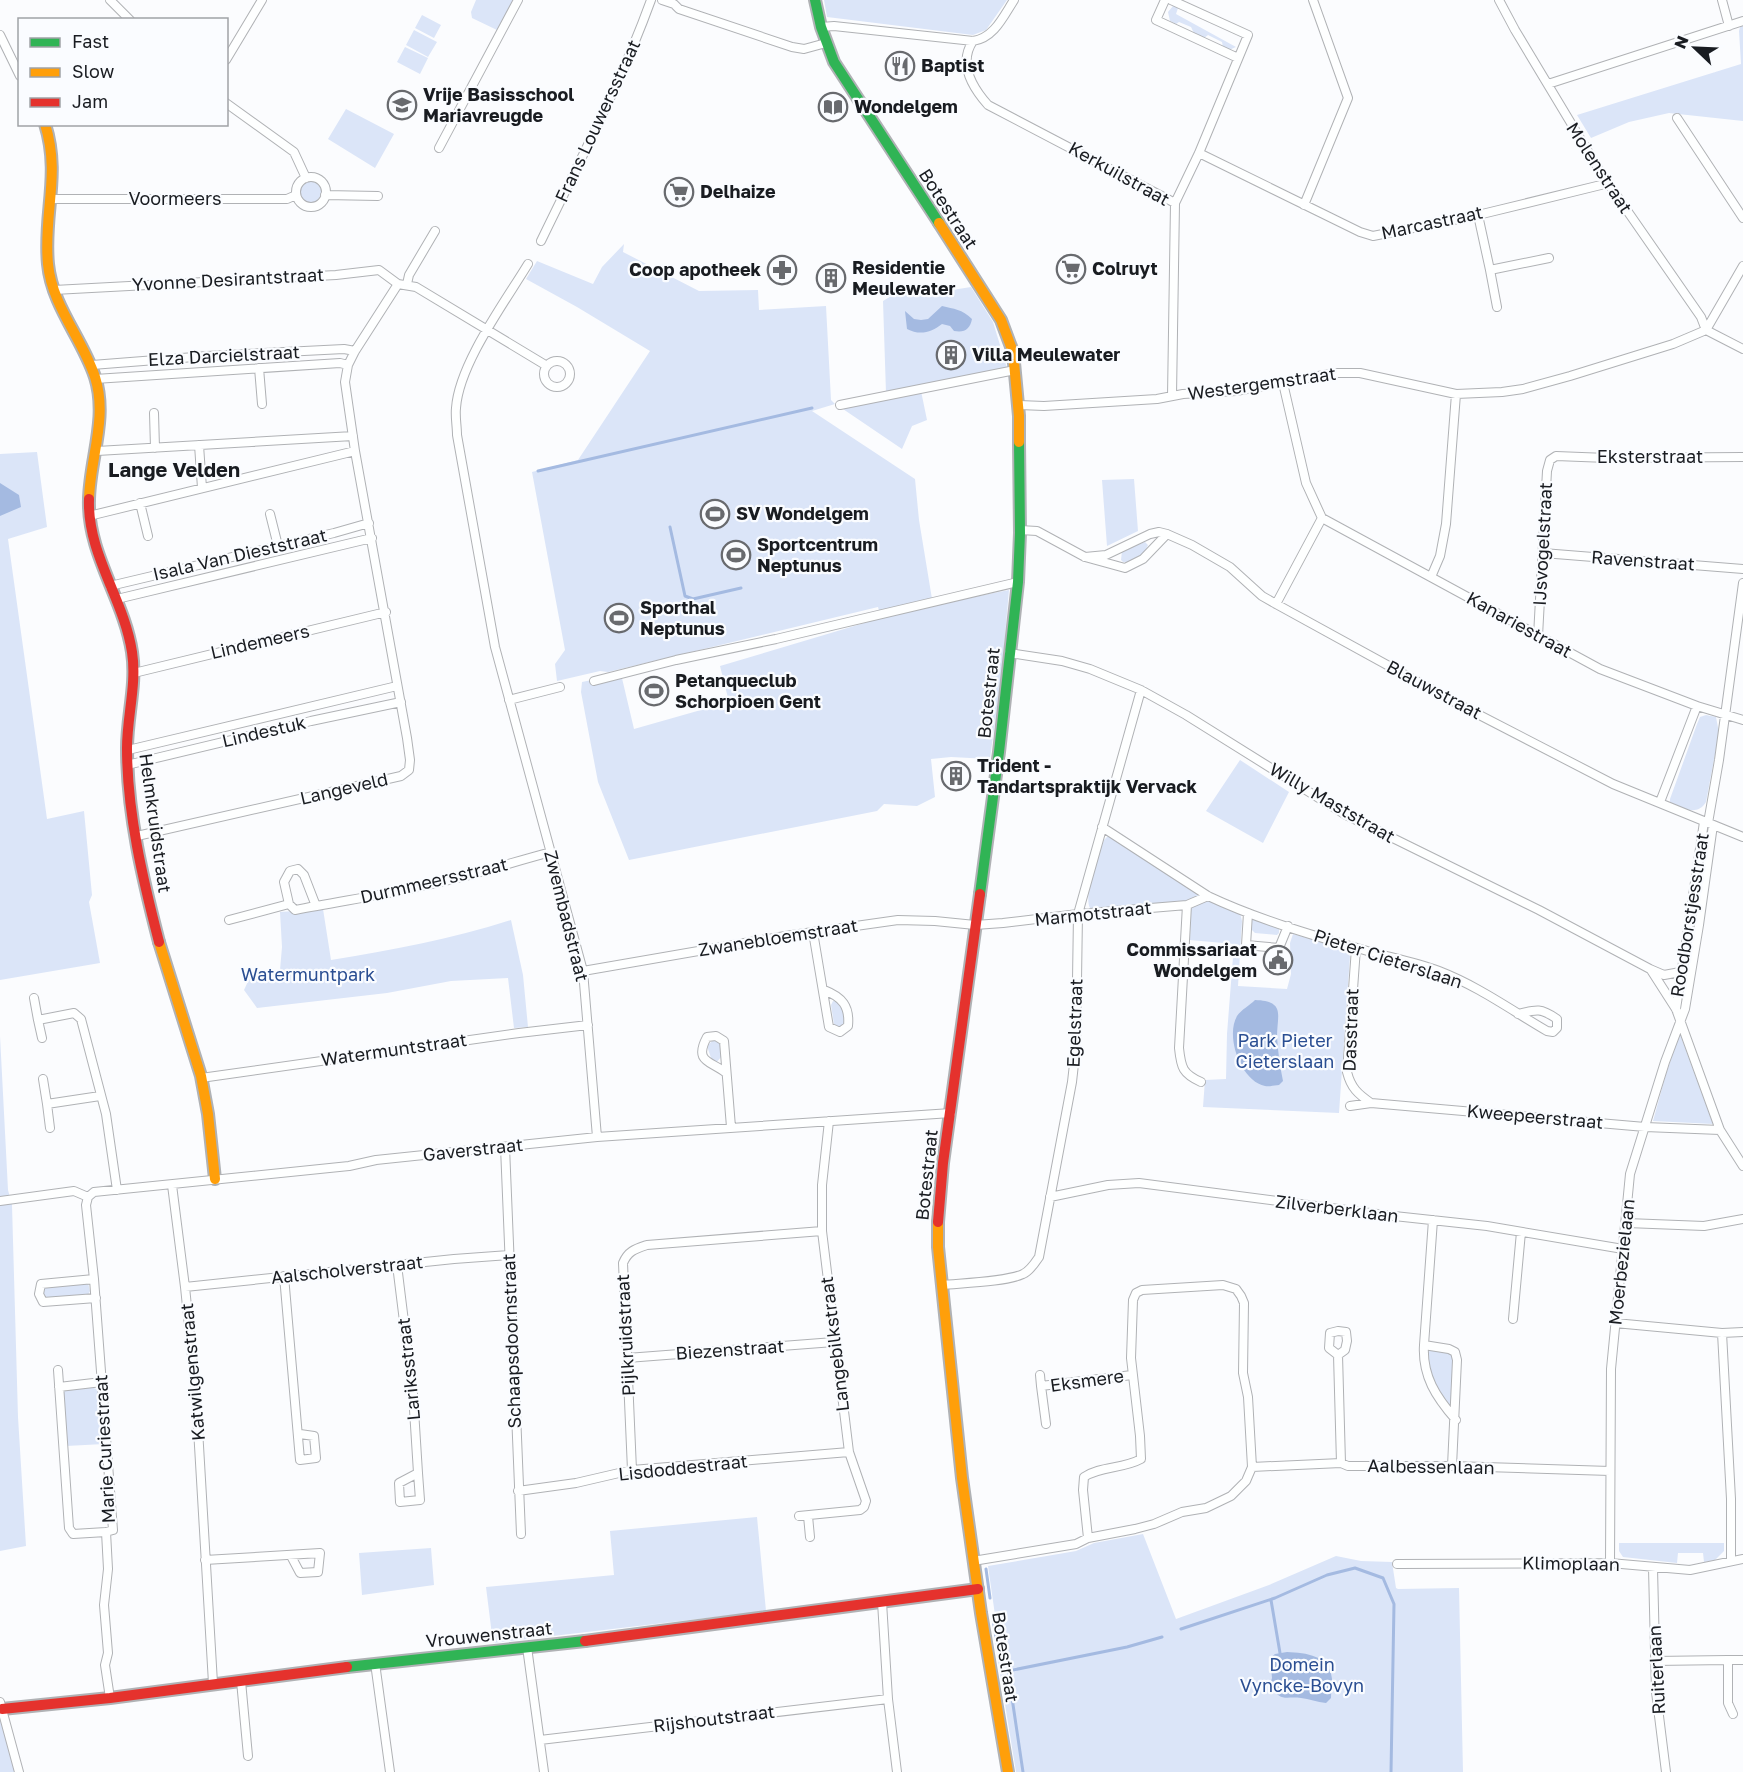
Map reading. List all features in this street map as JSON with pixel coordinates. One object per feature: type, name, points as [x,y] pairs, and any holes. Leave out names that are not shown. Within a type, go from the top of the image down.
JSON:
[{"type":"street","points":[[110,0],[128,18]]},
{"type":"street","points":[[228,57],[262,0]]},
{"type":"street","points":[[439,148],[518,0]]},
{"type":"street","name":"Frans Louwersstraat","points":[[541,241],[616,85],[651,0]]},
{"type":"street","points":[[662,0],[674,4],[679,9],[792,47],[804,49],[826,43]]},
{"type":"street","name":"Botestraat","points":[[815,0],[820,27],[834,62],[1001,320],[1013,351],[1019,405],[1018,582],[999,752],[938,1211],[938,1247],[962,1478],[973,1561],[1008,1772]]},
{"type":"street","points":[[820,27],[834,26],[973,41],[991,34],[1014,0]]},
{"type":"street","points":[[1165,0],[1156,20],[1238,58]]},
{"type":"street","points":[[1171,0],[1248,34],[1199,153],[1175,203]]},
{"type":"street","points":[[1304,205],[1348,98],[1313,0]]},
{"type":"street","name":"Molenstraat","points":[[1500,0],[1515,30],[1573,128],[1701,316],[1706,330]]},
{"type":"street","points":[[1722,0],[1729,26]]},
{"type":"street","points":[[1548,84],[1743,21]]},
{"type":"street","points":[[0,35],[18,72]]},
{"type":"street","name":"Kerkuilstraat","points":[[973,41],[966,50],[966,63],[973,83],[988,105],[1175,203],[1172,396]]},
{"type":"street","points":[[228,104],[294,152],[306,178]]},
{"type":"street","points":[[1677,118],[1743,218]]},
{"type":"street","name":"Helmkruidstraat","points":[[46,126],[52,152],[53,199],[48,236],[48,267],[56,300],[92,365],[100,416],[97,451],[91,473],[89,516],[95,547],[117,599],[132,650],[134,673],[127,736],[128,765],[137,836],[159,941],[201,1078],[215,1179]]},
{"type":"street","name":"Marcastraat","points":[[1199,153],[1360,232],[1373,236],[1478,215],[1609,183]]},
{"type":"street","points":[[313,177],[325,187],[325,195],[320,203],[310,206],[302,204],[296,195],[298,185],[306,178],[313,177]]},
{"type":"street","name":"Voormeers","points":[[53,199],[287,199],[296,195]]},
{"type":"street","points":[[325,195],[378,196]]},
{"type":"street","points":[[1478,215],[1497,307]]},
{"type":"street","points":[[407,285],[409,275],[435,231]]},
{"type":"street","points":[[1490,270],[1549,258]]},
{"type":"street","name":"Zwembadstraat","points":[[528,264],[487,331],[459,389],[456,408],[458,435],[493,635],[583,971],[597,1137]]},
{"type":"street","points":[[1743,266],[1706,330],[1743,349]]},
{"type":"street","name":"Yvonne Desirantstraat","points":[[54,290],[336,275],[379,270],[398,284]]},
{"type":"street","points":[[89,516],[356,451],[345,382],[348,365],[398,284],[416,287],[547,366]]},
{"type":"street","name":"Westergemstraat","points":[[1019,405],[1044,406],[1157,399],[1236,390],[1335,373],[1360,373],[1456,394],[1523,388],[1673,344],[1706,330]]},
{"type":"street","name":"Elza Darcielstraat","points":[[92,365],[207,356],[344,349],[356,351]]},
{"type":"street","points":[[196,372],[207,356]]},
{"type":"street","name":"Elza Darcielstraat","points":[[95,379],[340,363],[348,365]]},
{"type":"street","points":[[259,368],[262,404]]},
{"type":"street","points":[[840,405],[1015,370]]},
{"type":"street","points":[[1276,604],[1322,518],[1306,483],[1283,383]]},
{"type":"street","points":[[1431,577],[1440,556],[1446,524],[1456,394]]},
{"type":"street","points":[[154,413],[155,448]]},
{"type":"street","points":[[97,451],[353,436]]},
{"type":"street","points":[[199,445],[202,488]]},
{"type":"street","name":"Langeveld","points":[[137,836],[406,773],[409,770],[410,760],[386,612],[356,451]]},
{"type":"street","name":"Eksterstraat","points":[[1556,456],[1743,457]]},
{"type":"street","name":"IJsvogelstraat","points":[[1538,636],[1547,471],[1550,460],[1556,456]]},
{"type":"street","points":[[140,503],[147,536]]},
{"type":"street","points":[[270,514],[278,546]]},
{"type":"street","name":"Kanariestraat","points":[[1322,518],[1600,669],[1697,706],[1743,720]]},
{"type":"street","name":"Isala Van Dieststraat","points":[[110,586],[369,523]]},
{"type":"street","points":[[1020,530],[1037,531],[1085,557],[1121,567],[1130,567],[1143,559],[1167,534]]},
{"type":"street","points":[[1085,557],[1115,551],[1150,534],[1167,534]]},
{"type":"street","name":"Blauwstraat","points":[[1167,534],[1192,545],[1230,567],[1262,596],[1460,705],[1613,784],[1743,837]]},
{"type":"street","name":"Isala Van Dieststraat","points":[[117,599],[372,538]]},
{"type":"street","name":"Ravenstraat","points":[[1543,553],[1743,568]]},
{"type":"street","points":[[594,681],[676,660],[777,639],[1018,582]]},
{"type":"street","name":"Roodborstjesstraat","points":[[1691,970],[1708,823],[1743,583]]},
{"type":"street","name":"Lindemeers","points":[[134,673],[386,612]]},
{"type":"street","name":"Willy Maststraat","points":[[1009,653],[1081,666],[1141,690],[1186,715],[1346,815],[1539,910],[1650,969],[1664,975],[1691,970]]},
{"type":"street","name":"Lindestuk","points":[[128,750],[398,686]]},
{"type":"street","points":[[509,700],[560,687]]},
{"type":"street","name":"Egelstraat","points":[[942,1285],[1023,1274],[1033,1267],[1039,1257],[1072,1082],[1076,1046],[1078,914],[1141,690]]},
{"type":"street","name":"Lindestuk","points":[[128,765],[300,723],[400,702]]},
{"type":"street","points":[[1660,802],[1697,706]]},
{"type":"street","name":"Roodborstjesstraat","points":[[1676,1009],[1708,823]]},
{"type":"street","name":"Pieter Cieterslaan","points":[[1102,827],[1208,896],[1248,914],[1437,971],[1470,985],[1518,1014],[1547,1031],[1553,1032],[1557,1028],[1557,1019],[1541,1010],[1518,1014]]},
{"type":"street","name":"Durmmeersstraat","points":[[288,904],[295,910],[447,881],[551,852]]},
{"type":"street","points":[[230,920],[288,904],[284,882],[290,871],[298,869],[304,875],[316,906]]},
{"type":"street","name":"Marmotstraat","points":[[975,925],[1187,905],[1208,896]]},
{"type":"street","points":[[1187,905],[1179,1048],[1181,1064],[1188,1076],[1201,1082]]},
{"type":"street","points":[[1248,914],[1246,945],[1279,948],[1288,926]]},
{"type":"street","name":"Zwanebloemstraat","points":[[583,971],[813,932],[898,921],[935,921],[975,925]]},
{"type":"street","points":[[813,932],[829,1027],[840,1032],[848,1026],[849,1016],[844,1002],[836,994],[824,990]]},
{"type":"street","name":"Dasstraat","points":[[1356,948],[1347,1072],[1355,1091],[1371,1103]]},
{"type":"street","name":"Willy Maststraat","points":[[1650,969],[1676,1009],[1720,1130],[1743,1166]]},
{"type":"street","name":"Moerbezielaan","points":[[1610,1563],[1611,1369],[1630,1174],[1668,1052],[1681,1021],[1691,970]]},
{"type":"street","points":[[34,998],[42,1038]]},
{"type":"street","points":[[38,1020],[74,1013],[78,1015],[89,1043],[111,1143],[117,1190]]},
{"type":"street","name":"Watermuntstraat","points":[[201,1078],[588,1025]]},
{"type":"street","points":[[726,1073],[707,1063],[704,1058],[703,1045],[707,1037],[716,1036],[724,1041],[731,1127]]},
{"type":"street","points":[[43,1079],[50,1128]]},
{"type":"street","points":[[47,1104],[100,1096]]},
{"type":"street","name":"Kweepeerstraat","points":[[1350,1106],[1371,1103],[1645,1127],[1720,1130]]},
{"type":"street","name":"Gaverstraat","points":[[0,1201],[74,1191],[88,1197],[94,1192],[349,1166],[376,1160],[597,1137],[951,1113]]},
{"type":"street","name":"Langebilkstraat","points":[[799,1516],[860,1510],[866,1502],[849,1452],[822,1232],[822,1185],[829,1121]]},
{"type":"street","name":"Schaapsdoornstraat","points":[[505,1147],[521,1534]]},
{"type":"street","name":"Zilverberklaan","points":[[1050,1197],[1108,1185],[1139,1183],[1486,1226],[1623,1250]]},
{"type":"street","name":"Katwilgenstraat","points":[[172,1185],[186,1287],[196,1395],[213,1683]]},
{"type":"street","name":"Marie Curiestraat","points":[[88,1197],[86,1205],[96,1298],[113,1530],[106,1532],[108,1569],[104,1605],[108,1653],[105,1665],[110,1698]]},
{"type":"street","points":[[1432,1220],[1424,1345],[1425,1369],[1438,1399],[1455,1420]]},
{"type":"street","points":[[1626,1222],[1704,1226],[1743,1220]]},
{"type":"street","name":"Pijlkruidstraat","points":[[632,1470],[623,1263],[627,1253],[647,1245],[822,1232]]},
{"type":"street","points":[[1513,1319],[1521,1232]]},
{"type":"street","name":"Aalscholverstraat","points":[[186,1287],[509,1255]]},
{"type":"street","name":"Lariksstraat","points":[[397,1265],[413,1394],[417,1473]]},
{"type":"street","points":[[284,1276],[300,1434]]},
{"type":"street","points":[[94,1279],[41,1284],[39,1294],[43,1302],[96,1298]]},
{"type":"street","points":[[973,1561],[1076,1544],[1088,1538],[1154,1524],[1182,1512],[1206,1508],[1231,1496],[1246,1481],[1252,1467],[1248,1397],[1243,1373],[1244,1303],[1236,1289],[1223,1285],[1147,1290],[1136,1293],[1132,1309],[1131,1358],[1141,1459],[1130,1465],[1091,1472],[1084,1477],[1083,1490],[1088,1538]]},
{"type":"street","points":[[1615,1323],[1722,1333],[1743,1332]]},
{"type":"street","points":[[1722,1333],[1731,1499],[1731,1561]]},
{"type":"street","name":"Biezenstraat","points":[[627,1358],[834,1342]]},
{"type":"street","points":[[1424,1345],[1449,1349],[1455,1352],[1457,1360],[1452,1467]]},
{"type":"street","points":[[1338,1355],[1341,1463]]},
{"type":"street","points":[[58,1370],[69,1528],[73,1534],[106,1532]]},
{"type":"street","points":[[1040,1375],[1041,1386]]},
{"type":"street","name":"Eksmere","points":[[1046,1424],[1041,1386],[1132,1375]]},
{"type":"street","points":[[59,1387],[102,1382]]},
{"type":"street","name":"Lisdoddestraat","points":[[518,1491],[576,1483],[632,1470],[849,1452]]},
{"type":"street","name":"Aalbessenlaan","points":[[1252,1467],[1341,1463],[1348,1466],[1610,1471]]},
{"type":"street","points":[[808,1516],[810,1537]]},
{"type":"street","points":[[205,1560],[291,1556]]},
{"type":"street","name":"Klimoplaan","points":[[1397,1564],[1610,1563],[1690,1570],[1743,1559]]},
{"type":"street","name":"Ruiterlaan","points":[[1653,1568],[1654,1661],[1666,1772]]},
{"type":"street","name":"Vrouwenstraat","points":[[1,1706],[110,1698],[213,1683],[527,1647],[978,1589]]},
{"type":"street","points":[[882,1602],[888,1699],[897,1772]]},
{"type":"street","points":[[527,1647],[544,1772]]},
{"type":"street","points":[[1728,1660],[1728,1703],[1733,1714]]},
{"type":"street","points":[[1654,1661],[1743,1660]]},
{"type":"street","points":[[375,1663],[390,1772]]},
{"type":"street","points":[[241,1681],[248,1756]]},
{"type":"street","name":"Rijshoutstraat","points":[[540,1740],[888,1699]]},
{"type":"street","points":[[1,1706],[19,1772]]},
{"type":"green space","points":[[476,0],[513,0],[497,30],[472,18],[471,12]]},
{"type":"green space","points":[[824,0],[1007,0],[986,30],[973,35],[827,17]]},
{"type":"green space","points":[[1173,6],[1178,8],[1176,14],[1236,47],[1229,50],[1223,47],[1222,42],[1208,35],[1204,38],[1194,33],[1191,27],[1170,21],[1168,12]]},
{"type":"green space","points":[[422,15],[441,25],[434,38],[415,28]]},
{"type":"green space","points":[[1743,16],[1743,121],[1669,113],[1629,122],[1591,138],[1577,115],[1741,64],[1739,31]]},
{"type":"green space","points":[[414,30],[437,42],[428,57],[406,45]]},
{"type":"green space","points":[[405,47],[428,58],[420,74],[397,62]]},
{"type":"green space","points":[[346,109],[394,134],[375,168],[328,139]]},
{"type":"green space","points":[[310,181],[320,188],[321,192],[314,202],[310,203],[300,196],[299,192],[306,182]]},
{"type":"green space","points":[[624,244],[623,252],[699,291],[758,290],[759,310],[826,306],[831,400],[835,404],[812,411],[915,479],[919,520],[933,605],[1009,590],[1002,670],[990,759],[951,757],[931,759],[935,797],[917,806],[884,804],[877,811],[629,860],[598,782],[581,692],[582,682],[621,674],[634,729],[729,702],[720,666],[881,618],[878,607],[608,672],[600,671],[557,681],[555,664],[565,650],[532,472],[578,460],[650,351],[526,279],[537,261],[593,284],[602,267]]},
{"type":"green space","points":[[971,287],[993,322],[1007,368],[886,393],[883,301],[901,290],[952,290]]},
{"type":"green space","points":[[921,391],[927,420],[912,426],[902,449],[840,407]]},
{"type":"green space","points":[[37,452],[47,527],[8,539],[47,819],[84,811],[92,895],[89,902],[100,963],[0,980],[0,454]]},
{"type":"green space","points":[[1134,479],[1138,531],[1107,546],[1102,480]]},
{"type":"green space","points":[[1145,542],[1148,545],[1138,558],[1127,562],[1121,560],[1122,551]]},
{"type":"green space","points":[[1706,715],[1716,717],[1719,733],[1706,802],[1699,809],[1690,810],[1670,803],[1670,799],[1700,717]]},
{"type":"green space","points":[[1240,760],[1289,792],[1263,843],[1206,811]]},
{"type":"green space","name":"Park Pieter Cieterslaan","points":[[1108,836],[1240,913],[1242,921],[1238,986],[1287,989],[1291,974],[1290,943],[1293,934],[1346,949],[1350,956],[1339,1113],[1203,1107],[1205,1080],[1226,1079],[1234,944],[1190,940],[1191,903],[1090,908],[1088,902],[1092,875],[1104,840]]},
{"type":"green space","name":"Watermuntpark","points":[[323,909],[331,960],[467,933],[511,920],[523,975],[528,1027],[514,1028],[508,978],[451,981],[387,993],[257,1008],[244,990],[251,975],[280,970],[282,947],[280,912]]},
{"type":"green space","points":[[1252,918],[1279,929],[1279,933],[1277,935],[1255,933],[1250,928]]},
{"type":"green space","points":[[833,1001],[841,1002],[844,1014],[844,1025],[839,1027],[834,1024],[831,1005]]},
{"type":"green space","points":[[1680,1034],[1713,1124],[1653,1121]]},
{"type":"green space","points":[[0,1036],[8,1190],[12,1205],[18,1417],[26,1546],[0,1551]]},
{"type":"green space","points":[[713,1040],[720,1043],[721,1057],[716,1063],[712,1061],[707,1046]]},
{"type":"green space","points":[[88,1283],[90,1291],[88,1295],[47,1299],[43,1297],[42,1291],[45,1287]]},
{"type":"green space","points":[[1432,1349],[1450,1352],[1453,1357],[1454,1403],[1451,1405],[1448,1404],[1433,1380],[1427,1353]]},
{"type":"green space","points":[[91,1387],[99,1390],[104,1444],[66,1446],[63,1395],[65,1390]]},
{"type":"green space","points":[[757,1517],[766,1611],[493,1643],[486,1587],[614,1575],[610,1531]]},
{"type":"green space","name":"Domein Vyncke-Bovyn","points":[[1143,1534],[1176,1619],[1269,1585],[1336,1556],[1361,1561],[1392,1562],[1398,1589],[1459,1588],[1463,1772],[1016,1772],[997,1655],[1005,1654],[1000,1650],[988,1566],[1076,1551],[1094,1543]]},
{"type":"green space","points":[[1619,1543],[1724,1543],[1724,1551],[1715,1560],[1704,1562],[1703,1553],[1678,1553],[1677,1563],[1623,1557],[1619,1551]]},
{"type":"green space","points":[[431,1548],[434,1585],[362,1595],[359,1553]]},
{"type":"green space","points":[[0,1719],[15,1772],[0,1772]]},
{"type":"water","points":[[942,306],[965,313],[972,319],[968,328],[964,331],[954,331],[950,326],[942,324],[926,332],[907,329],[905,311],[914,319],[921,320],[928,319]]},
{"type":"water","points":[[0,483],[19,495],[21,507],[0,516]]},
{"type":"water","points":[[1255,1000],[1272,1003],[1278,1011],[1277,1043],[1283,1081],[1279,1085],[1265,1086],[1249,1076],[1242,1067],[1234,1046],[1234,1025],[1237,1016]]},
{"type":"water","points":[[1287,1652],[1316,1657],[1327,1665],[1332,1681],[1331,1698],[1326,1703],[1301,1698],[1284,1698],[1274,1691],[1270,1685],[1272,1678],[1270,1658],[1275,1654]]},
{"type":"waterway","points":[[538,471],[812,408]]},
{"type":"waterway","points":[[670,527],[685,596],[693,599],[741,588]]},
{"type":"waterway","points":[[1181,1629],[1275,1598],[1327,1575],[1355,1568],[1383,1578],[1394,1604],[1391,1772]]},
{"type":"waterway","points":[[986,1569],[990,1598]]},
{"type":"waterway","points":[[1271,1600],[1280,1653]]},
{"type":"waterway","points":[[993,1619],[998,1650]]},
{"type":"waterway","points":[[1023,1772],[1008,1671],[1127,1647],[1162,1637]]},
{"type":"traffic: fast","points":[[815,0],[821,27],[834,62],[939,223]]},
{"type":"traffic: fast","points":[[980,894],[1018,582],[1019,442]]},
{"type":"traffic: fast","points":[[347,1667],[585,1641]]},
{"type":"traffic: slow","points":[[46,126],[52,160],[47,246],[51,279],[55,294],[89,363],[99,392],[99,423],[89,499]]},
{"type":"traffic: slow","points":[[939,223],[1001,320],[1013,352],[1019,442]]},
{"type":"traffic: slow","points":[[159,942],[201,1076],[208,1114],[215,1179]]},
{"type":"traffic: slow","points":[[938,1222],[938,1247],[962,1478],[981,1613],[1008,1772]]},
{"type":"traffic: jam","points":[[89,499],[94,539],[122,613],[132,652],[133,688],[127,736],[130,797],[142,871],[159,942]]},
{"type":"traffic: jam","points":[[938,1222],[943,1163],[980,894]]},
{"type":"traffic: jam","points":[[585,1641],[978,1589]]},
{"type":"traffic: jam","points":[[2,1709],[110,1698],[347,1667]]},
{"type":"place","name":"Baptist","points":[[900,66]]},
{"type":"place","name":"Vrije Basisschool Mariavreugde","points":[[402,105]]},
{"type":"place","name":"Wondelgem","points":[[833,107]]},
{"type":"place","name":"Delhaize","points":[[679,192]]},
{"type":"place","name":"Colruyt","points":[[1071,269]]},
{"type":"place","name":"Coop apotheek","points":[[782,270]]},
{"type":"place","name":"Residentie Meulewater","points":[[831,278]]},
{"type":"place","name":"Villa Meulewater","points":[[951,355]]},
{"type":"place","name":"SV Wondelgem","points":[[715,514]]},
{"type":"place","name":"Sportcentrum Neptunus","points":[[736,555]]},
{"type":"place","name":"Sporthal Neptunus","points":[[619,618]]},
{"type":"place","name":"Petanqueclub Schorpioen Gent","points":[[654,691]]},
{"type":"place","name":"Trident - Tandartspraktijk Vervack","points":[[956,776]]},
{"type":"place","name":"Commissariaat Wondelgem","points":[[1278,960]]},
{"type":"district","name":"Lange Velden","points":[[174,470]]}]
